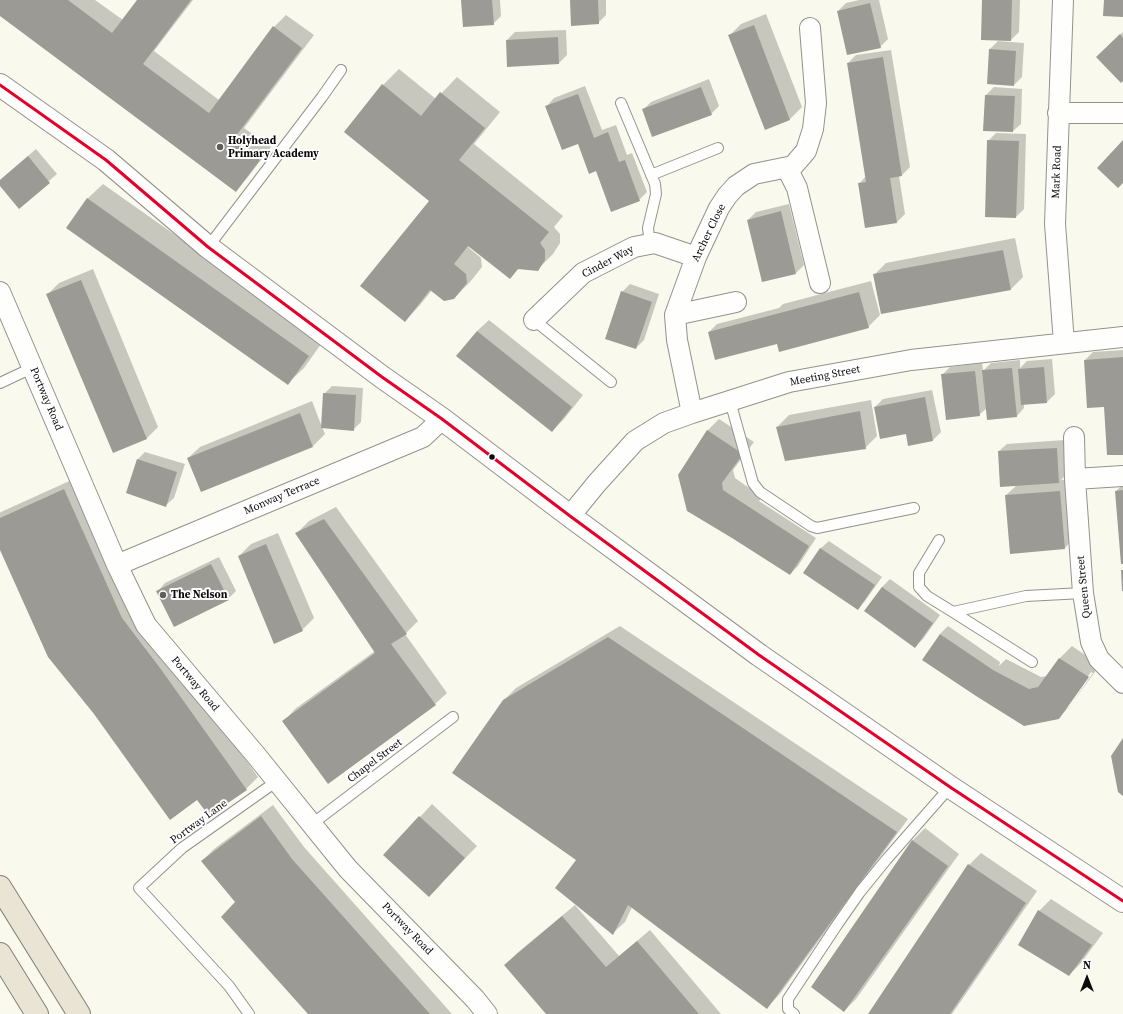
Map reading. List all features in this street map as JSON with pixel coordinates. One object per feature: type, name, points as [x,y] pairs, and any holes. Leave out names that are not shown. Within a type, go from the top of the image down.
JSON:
[{"type":"highway","points":[[0,887],[79,1014]]},
{"type":"highway","points":[[0,954],[37,1014]]},
{"type":"street","name":"Mark Road","points":[[1062,0],[1055,224],[1064,343]]},
{"type":"street","name":"Archer Close","points":[[692,413],[677,340],[675,315],[696,257],[719,208],[736,186],[754,174],[793,166],[806,151],[813,129],[816,103],[810,28]]},
{"type":"street","points":[[0,85],[106,160],[208,247],[760,655],[950,787],[1123,901]]},
{"type":"street","points":[[1058,113],[1123,113]]},
{"type":"street","points":[[786,168],[797,188],[820,283]]},
{"type":"street","name":"Cinder Way","points":[[534,320],[583,273],[634,247],[655,243],[696,257]]},
{"type":"street","name":"Portway Road","points":[[0,292],[117,565],[146,625],[277,781],[348,869],[475,999],[487,1014]]},
{"type":"street","points":[[675,315],[736,302]]},
{"type":"street","name":"Meeting Street","points":[[570,516],[597,483],[636,441],[664,423],[692,413],[790,382],[911,360],[1123,337]]},
{"type":"street","name":"Monway Terrace","points":[[117,565],[423,437],[442,419]]},
{"type":"street","name":"Queen Street","points":[[1074,437],[1082,593],[1091,642],[1099,659],[1123,683]]},
{"type":"street","points":[[1075,479],[1123,476]]},
{"type":"lane","points":[[208,247],[341,70]]},
{"type":"lane","points":[[621,103],[655,184],[656,194],[648,228],[649,236],[655,243]]},
{"type":"lane","points":[[651,175],[718,148]]},
{"type":"lane","points":[[534,320],[611,382]]},
{"type":"lane","points":[[0,383],[32,368]]},
{"type":"lane","points":[[730,401],[753,483],[760,492],[811,526],[817,528],[914,508]]},
{"type":"lane","points":[[939,540],[919,573],[919,587],[927,596],[1032,662]]},
{"type":"lane","points":[[953,612],[1026,596],[1082,593]]},
{"type":"lane","name":"Chapel Street","points":[[312,824],[453,717]]},
{"type":"lane","name":"Portway Lane","points":[[249,1014],[229,986],[140,888],[182,848],[277,781]]},
{"type":"lane","points":[[794,1014],[788,1009],[788,999],[837,925],[860,892],[950,787]]},
{"type":"building","points":[[0,0],[68,0],[112,33],[137,0],[191,0],[143,64],[209,113],[273,26],[302,48],[233,140],[260,160],[236,192],[0,16]]},
{"type":"building","points":[[461,0],[492,0],[494,25],[463,27]]},
{"type":"building","points":[[570,0],[598,0],[599,24],[571,26]]},
{"type":"building","points":[[982,0],[1012,0],[1011,41],[981,40]]},
{"type":"building","points":[[1104,0],[1123,0],[1123,17],[1103,16]]},
{"type":"building","points":[[870,3],[881,48],[847,55],[837,11]]},
{"type":"building","points":[[754,25],[790,120],[765,130],[728,35]]},
{"type":"building","points":[[1120,34],[1123,38],[1123,81],[1121,83],[1096,57]]},
{"type":"building","points":[[558,37],[559,64],[507,67],[506,40]]},
{"type":"building","points":[[989,49],[1016,51],[1014,86],[987,84]]},
{"type":"building","points":[[883,57],[902,176],[890,178],[897,223],[865,228],[858,183],[866,182],[847,63]]},
{"type":"building","points":[[382,84],[421,116],[440,92],[485,128],[459,160],[549,232],[540,243],[545,250],[545,260],[538,271],[518,269],[510,279],[468,246],[454,264],[466,274],[467,283],[454,299],[444,301],[430,290],[405,322],[360,286],[429,201],[344,132]]},
{"type":"building","points":[[701,87],[712,115],[652,137],[642,109]]},
{"type":"building","points":[[578,94],[594,138],[608,132],[619,162],[625,160],[640,201],[611,212],[596,171],[589,174],[578,144],[562,150],[545,106]]},
{"type":"building","points":[[985,95],[1015,96],[1013,132],[983,131]]},
{"type":"building","points":[[987,140],[1019,141],[1016,218],[985,217]]},
{"type":"building","points":[[1123,140],[1123,183],[1118,188],[1097,168]]},
{"type":"building","points":[[28,156],[50,183],[19,209],[0,186],[0,180]]},
{"type":"building","points":[[87,198],[309,356],[288,385],[66,228]]},
{"type":"building","points":[[781,211],[796,274],[762,282],[747,220]]},
{"type":"building","points":[[1003,250],[1011,290],[881,314],[873,274]]},
{"type":"building","points":[[81,280],[147,439],[113,453],[46,294]]},
{"type":"building","points":[[621,291],[652,302],[636,349],[605,339]]},
{"type":"building","points":[[859,292],[869,328],[779,352],[777,344],[715,360],[708,332]]},
{"type":"building","points":[[477,331],[572,407],[552,432],[456,356]]},
{"type":"building","points":[[1123,357],[1123,455],[1107,455],[1104,407],[1087,408],[1084,360]]},
{"type":"building","points":[[1044,367],[1047,403],[1021,405],[1018,369]]},
{"type":"building","points":[[1012,368],[1017,417],[987,420],[982,370]]},
{"type":"building","points":[[975,371],[980,416],[946,420],[941,374]]},
{"type":"building","points":[[323,393],[356,395],[354,431],[321,428]]},
{"type":"building","points":[[925,397],[933,441],[908,446],[906,434],[880,439],[874,407]]},
{"type":"building","points":[[860,411],[866,449],[785,461],[776,427]]},
{"type":"building","points":[[300,413],[313,447],[201,492],[187,458]]},
{"type":"building","points":[[707,430],[743,454],[722,483],[723,490],[809,546],[790,575],[687,511],[678,475]]},
{"type":"building","points":[[1057,448],[1059,483],[1000,487],[998,451]]},
{"type":"building","points":[[137,459],[177,472],[166,507],[126,493]]},
{"type":"building","points":[[64,489],[122,618],[160,668],[247,790],[209,816],[197,800],[170,820],[94,714],[48,657],[0,550],[0,518]]},
{"type":"building","points":[[1123,490],[1123,564],[1121,564],[1115,491]]},
{"type":"building","points":[[1060,491],[1065,549],[1010,554],[1005,495]]},
{"type":"building","points":[[324,519],[407,634],[391,644],[436,705],[328,784],[282,721],[375,653],[295,533]]},
{"type":"building","points":[[266,544],[303,631],[274,644],[238,556]]},
{"type":"building","points":[[820,548],[875,585],[858,610],[803,573]]},
{"type":"building","points":[[211,564],[229,600],[174,627],[156,591]]},
{"type":"building","points":[[1121,570],[1123,570],[1123,591],[1122,591]]},
{"type":"building","points":[[882,587],[933,623],[915,648],[864,611]]},
{"type":"building","points":[[940,634],[993,670],[1029,689],[1038,687],[1059,658],[1089,677],[1059,719],[1024,726],[922,660]]},
{"type":"building","points":[[608,637],[897,832],[767,1009],[628,905],[613,935],[555,888],[576,860],[452,773],[503,700]]},
{"type":"building","points":[[1123,738],[1123,796],[1118,792],[1111,756]]},
{"type":"building","points":[[261,816],[292,859],[430,1014],[308,1014],[221,917],[235,902],[201,861]]},
{"type":"building","points":[[419,816],[465,858],[429,897],[383,855]]},
{"type":"building","points":[[912,840],[948,866],[844,1012],[811,987]]},
{"type":"building","points":[[968,864],[1026,903],[950,1014],[868,1014]]},
{"type":"building","points":[[1038,910],[1092,945],[1069,976],[1018,945]]},
{"type":"building","points":[[562,916],[606,967],[637,941],[699,1014],[546,1014],[504,965]]},
{"type":"transit line","points":[[0,85],[106,160],[208,247],[759,655],[950,787],[1123,901]]},
{"type":"place","name":"Holyhead Primary Academy","points":[[220,147]]},
{"type":"place","name":"The Nelson","points":[[163,595]]}]
